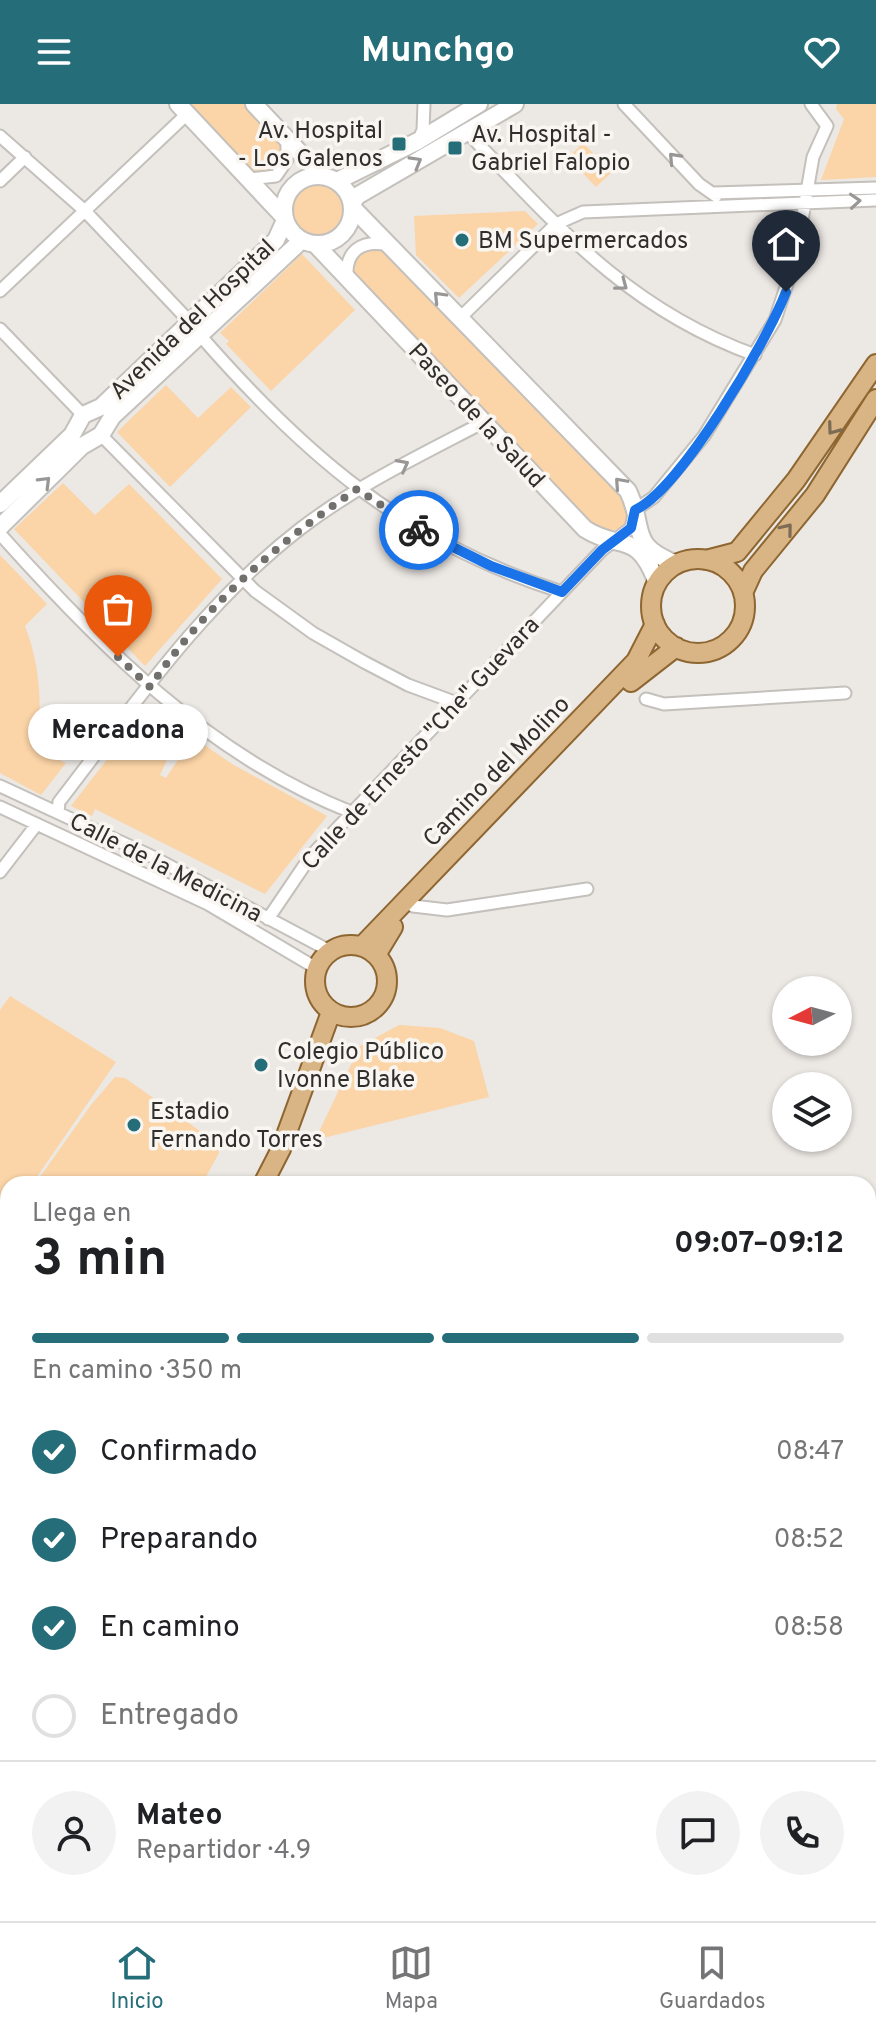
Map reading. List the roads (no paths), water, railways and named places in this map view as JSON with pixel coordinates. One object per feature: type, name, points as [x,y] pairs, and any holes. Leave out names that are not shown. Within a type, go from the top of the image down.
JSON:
[{"type":"main road","points":[[254,104],[321,175],[337,181],[352,205],[388,245],[628,491],[635,510],[637,531],[645,545],[659,557],[677,564],[737,552],[796,480],[876,364]]},
{"type":"main road","points":[[337,181],[418,141],[479,104]]},
{"type":"main road","points":[[182,109],[308,242],[340,236],[348,226],[357,196],[515,104]]},
{"type":"main road","points":[[285,218],[287,194],[296,183],[321,175]]},
{"type":"main road","name":"Avenida del Hospital","points":[[0,527],[99,434],[276,240],[285,218]]},
{"type":"main road","name":"Avenida del Hospital","points":[[0,504],[85,417],[308,242]]},
{"type":"main road","name":"Paseo de la Salud","points":[[308,242],[347,278],[585,529],[599,538],[626,541],[640,551],[657,583]]},
{"type":"main road","points":[[743,593],[753,571],[815,495],[876,399]]},
{"type":"main road","points":[[85,417],[102,417],[99,434],[82,435],[85,417]]},
{"type":"main road","points":[[677,564],[657,583],[652,610],[655,624],[676,647],[699,653],[722,647],[731,639],[741,626],[745,609],[743,593],[735,577],[722,566],[706,560]]},
{"type":"main road","name":"Camino del Molino","points":[[369,950],[636,661],[655,624]]},
{"type":"main road","name":"Camino del Molino","points":[[369,950],[643,669],[676,647]]},
{"type":"main road","points":[[348,944],[369,950],[385,968],[387,983],[383,998],[373,1010],[359,1017],[337,1015],[316,993],[316,968],[330,951],[348,944]]},
{"type":"main road","points":[[267,1176],[337,1015]]},
{"type":"main road","points":[[280,1176],[337,1015]]},
{"type":"street","points":[[418,141],[423,130],[424,104]]},
{"type":"street","points":[[624,104],[699,184],[713,193],[718,202],[711,208]]},
{"type":"street","points":[[614,539],[631,528],[635,510],[654,497],[704,436],[755,355],[786,292],[813,157],[827,126],[811,104]]},
{"type":"street","points":[[0,291],[85,211],[182,109]]},
{"type":"street","points":[[467,132],[617,282],[657,309],[705,335],[755,355]]},
{"type":"street","points":[[0,136],[85,211],[292,434],[357,489],[437,541],[491,566],[562,592]]},
{"type":"street","points":[[249,179],[272,178],[284,167],[289,151],[286,138]]},
{"type":"street","points":[[0,181],[25,157]]},
{"type":"street","points":[[713,193],[876,188]]},
{"type":"street","points":[[460,318],[556,224],[583,212],[876,200]]},
{"type":"street","points":[[347,278],[347,262],[359,247],[375,242],[388,245]]},
{"type":"street","points":[[0,329],[85,417]]},
{"type":"street","points":[[58,813],[59,802],[195,629],[242,579],[299,530],[357,489],[484,422]]},
{"type":"street","points":[[99,434],[242,579],[313,633],[408,685],[454,702]]},
{"type":"street","points":[[0,534],[47,587],[150,687],[212,736],[264,768],[351,812]]},
{"type":"street","name":"Calle de Ernesto \"Che\" Guevara","points":[[268,919],[310,857],[454,702],[614,539]]},
{"type":"street","points":[[646,699],[664,704],[845,693]]},
{"type":"street","name":"Calle de la Medicina","points":[[0,786],[201,880],[330,951]]},
{"type":"street","points":[[0,807],[208,904],[316,968]]},
{"type":"street","points":[[0,872],[37,824]]},
{"type":"street","points":[[413,906],[447,910],[587,889]]},
{"type":"place","name":"Av. Hospital - Los Galenos","points":[[399,144]]},
{"type":"place","name":"Av. Hospital - Gabriel Falopio","points":[[455,148]]},
{"type":"place","name":"BM Supermercados","points":[[462,240]]},
{"type":"place","name":"Mercadona","points":[[118,657]]},
{"type":"place","name":"Colegio Público Ivonne Blake","points":[[261,1065]]},
{"type":"place","name":"Estadio Fernando Torres","points":[[134,1125]]}]
